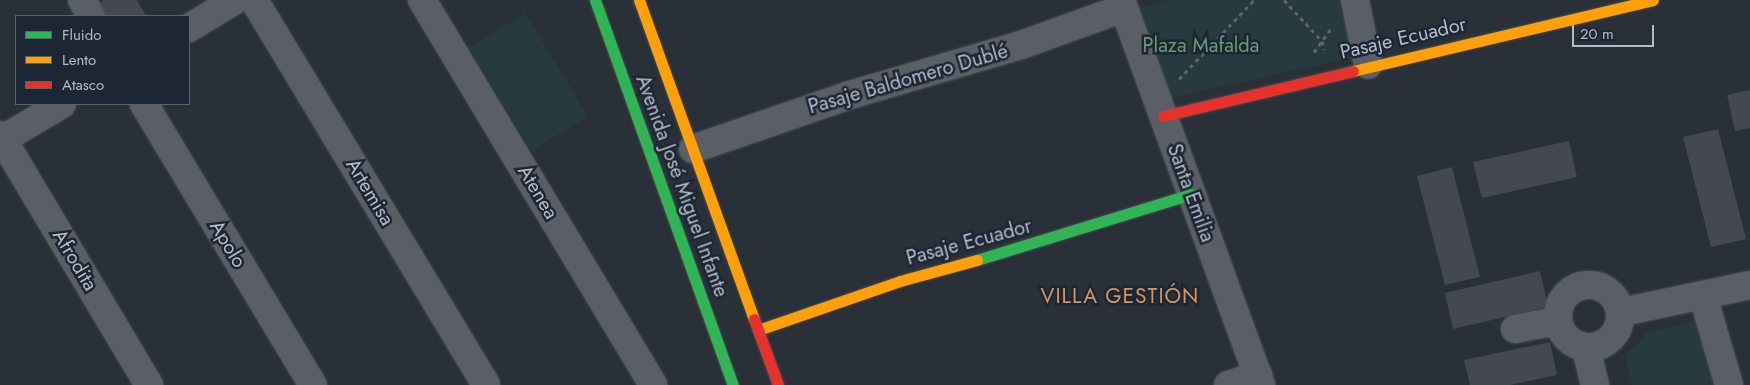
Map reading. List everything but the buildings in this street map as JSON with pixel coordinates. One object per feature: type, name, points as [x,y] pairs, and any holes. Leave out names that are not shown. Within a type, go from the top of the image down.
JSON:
[{"type":"street","points":[[82,0],[90,15]]},
{"type":"street","points":[[190,27],[235,0]]},
{"type":"street","name":"Artemisa","points":[[254,0],[486,385]]},
{"type":"street","name":"Atenea","points":[[422,0],[653,385]]},
{"type":"street","name":"Avenida José Miguel Infante","points":[[595,0],[733,385]]},
{"type":"street","name":"Avenida José Miguel Infante","points":[[639,0],[778,385]]},
{"type":"street","points":[[1355,0],[1368,65]]},
{"type":"street","name":"Pasaje Ecuador","points":[[1171,114],[1368,65],[1653,0]]},
{"type":"street","name":"Pasaje Baldomero Dublé","points":[[693,149],[850,95],[1021,46],[1123,4]]},
{"type":"street","name":"Santa Emilia","points":[[1123,4],[1171,114],[1191,194],[1259,380]]},
{"type":"street","points":[[1,138],[60,105]]},
{"type":"street","name":"Apolo","points":[[145,105],[313,385]]},
{"type":"street","name":"Afrodita","points":[[1,138],[149,385]]},
{"type":"street","name":"Pasaje Ecuador","points":[[758,330],[900,281],[1050,239],[1191,194]]},
{"type":"street","points":[[1587,285],[1602,286],[1616,299],[1622,312],[1616,332],[1607,342],[1586,349],[1575,345],[1558,321],[1566,294],[1587,285]]},
{"type":"street","points":[[1622,312],[1750,285]]},
{"type":"street","points":[[1703,296],[1728,385]]},
{"type":"street","points":[[1515,329],[1558,321]]},
{"type":"street","points":[[1586,349],[1595,385]]},
{"type":"street","points":[[1228,385],[1259,380]]},
{"type":"path","points":[[1171,114],[1179,80],[1254,0]]},
{"type":"path","points":[[1284,0],[1322,41],[1333,74]]},
{"type":"path","points":[[1290,85],[1337,20]]},
{"type":"green space","name":"Plaza Mafalda","points":[[1166,0],[1341,0],[1353,57],[1171,98],[1140,8]]},
{"type":"green space","points":[[525,13],[588,116],[532,151],[469,48]]},
{"type":"green space","points":[[1703,319],[1718,385],[1632,385],[1625,356],[1648,332]]},
{"type":"traffic: fast","points":[[595,0],[733,385]]},
{"type":"traffic: fast","points":[[977,260],[1191,194]]},
{"type":"traffic: slow","points":[[639,0],[754,319]]},
{"type":"traffic: slow","points":[[1353,71],[1653,0]]},
{"type":"traffic: slow","points":[[758,330],[900,281],[977,260]]},
{"type":"traffic: jam","points":[[1163,116],[1353,71]]},
{"type":"traffic: jam","points":[[754,319],[778,385]]},
{"type":"district","name":"VILLA GESTIÓN","points":[[1120,296]]}]
